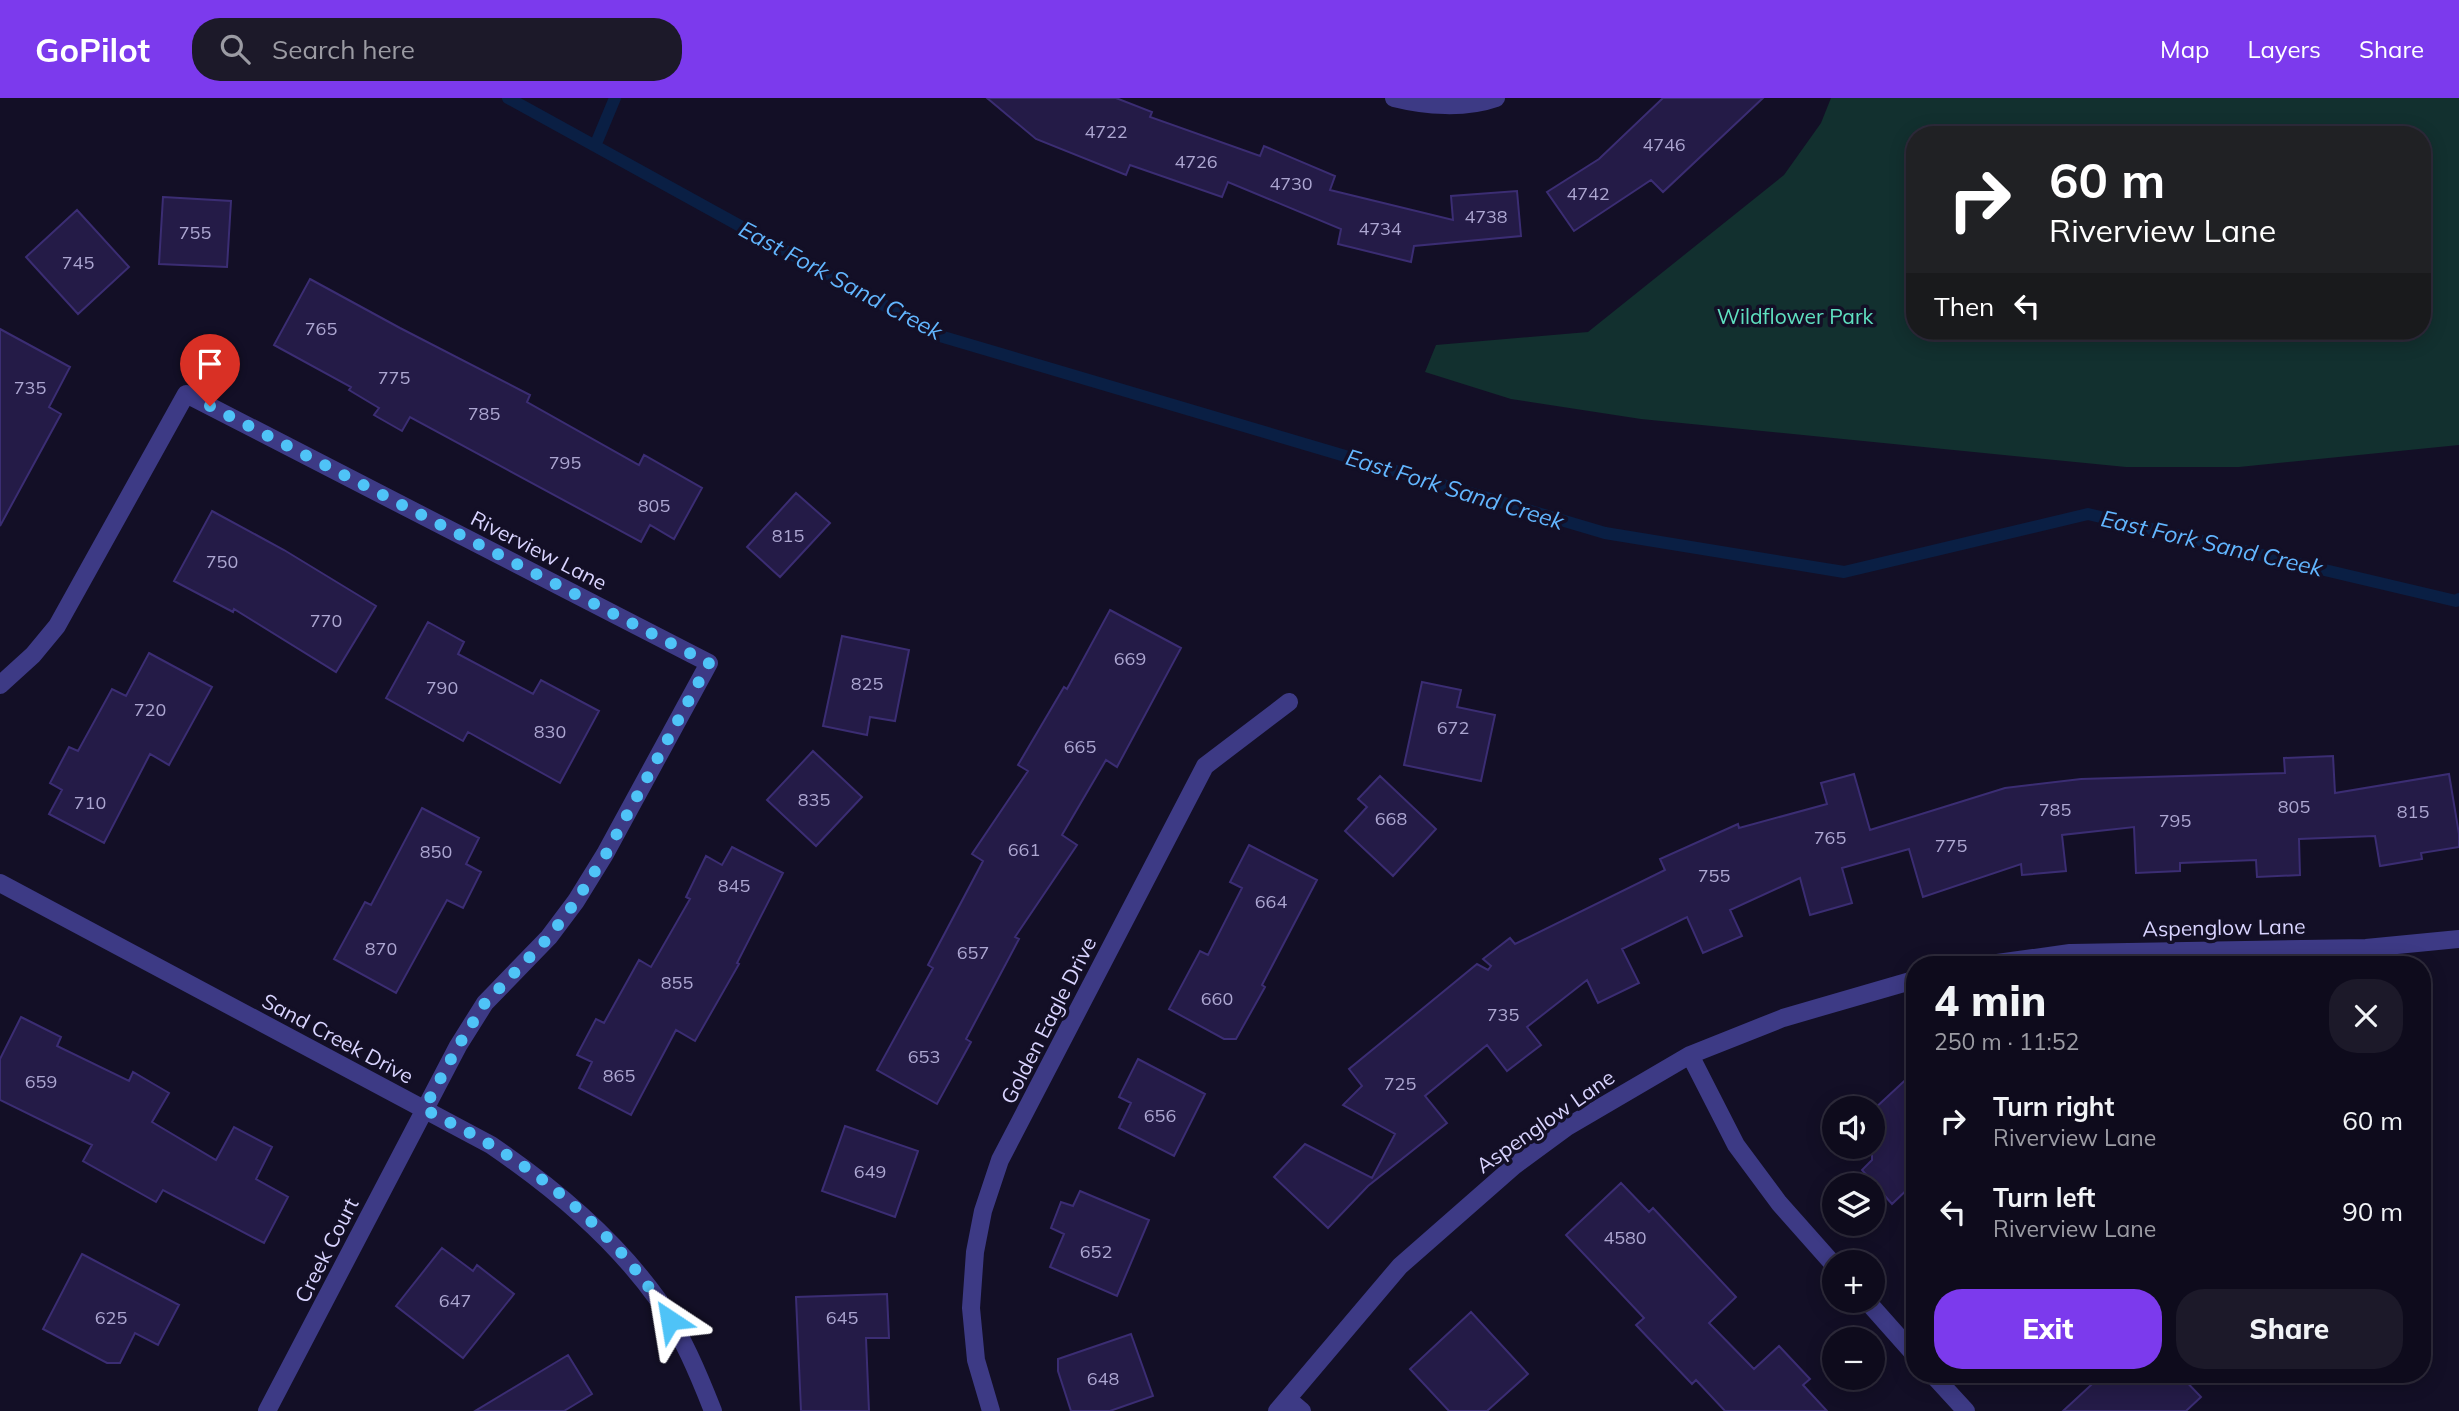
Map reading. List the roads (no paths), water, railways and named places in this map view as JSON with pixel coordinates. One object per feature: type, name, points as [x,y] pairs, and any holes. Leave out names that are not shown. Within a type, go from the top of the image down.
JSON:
[{"type":"street","points":[[1394,98],[1447,105],[1480,104],[1496,98]]},
{"type":"street","name":"Riverview Lane","points":[[0,685],[33,654],[57,626],[186,394],[709,663],[606,854],[576,901],[549,937],[485,1003],[424,1109]]},
{"type":"street","name":"Golden Eagle Drive","points":[[991,1411],[976,1360],[971,1308],[980,1225],[1000,1160],[1205,766],[1289,702]]},
{"type":"street","name":"Sand Creek Drive","points":[[0,883],[491,1145],[541,1180],[586,1217],[627,1260],[660,1303],[690,1356],[713,1411]]},
{"type":"street","name":"Aspenglow Lane","points":[[2048,956],[2070,953],[2367,956],[2459,939]]},
{"type":"street","name":"Aspenglow Lane","points":[[1290,1407],[1400,1266],[1514,1166],[1567,1128],[1690,1055],[1783,1018],[1906,982]]},
{"type":"street","points":[[1690,1055],[1742,1155],[1779,1203],[1822,1251]]},
{"type":"street","name":"Creek Court","points":[[267,1411],[424,1109]]},
{"type":"street","points":[[1878,1313],[1906,1345]]},
{"type":"street","points":[[1940,1383],[1966,1411]]},
{"type":"waterway","name":"East Fork Sand Creek","points":[[508,98],[940,336],[1605,533],[1844,572],[2088,514],[2456,601],[2459,599]]},
{"type":"waterway","points":[[595,146],[615,98]]},
{"type":"park label","name":"Wildflower Park","points":[[1795,316]]}]
